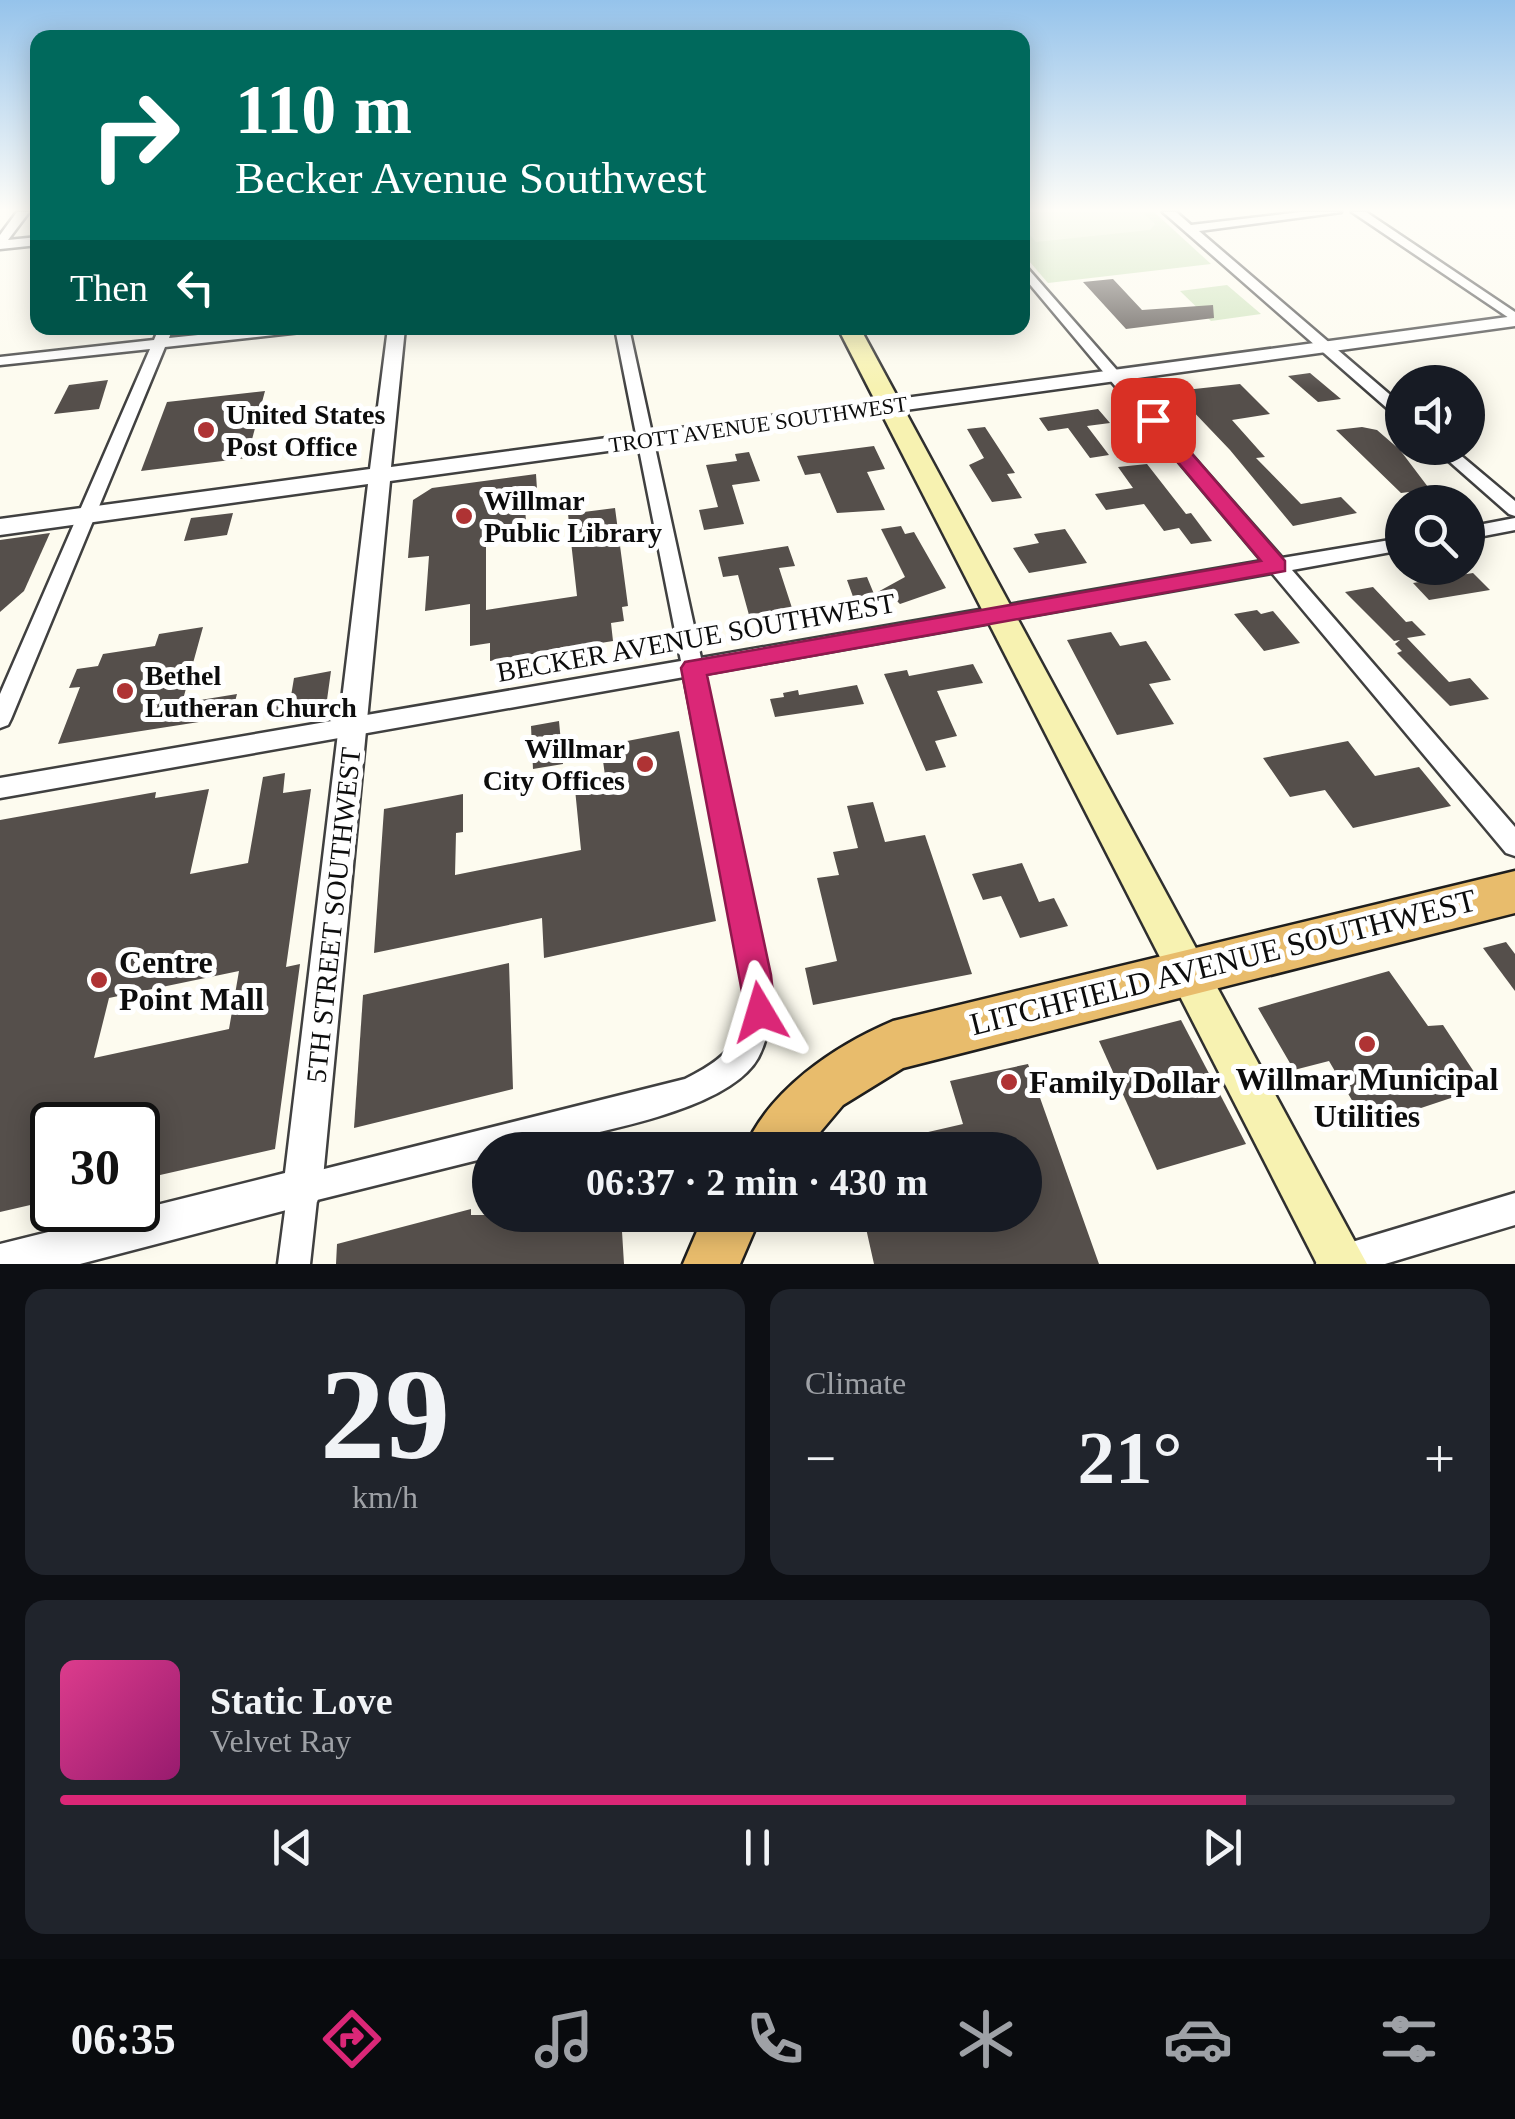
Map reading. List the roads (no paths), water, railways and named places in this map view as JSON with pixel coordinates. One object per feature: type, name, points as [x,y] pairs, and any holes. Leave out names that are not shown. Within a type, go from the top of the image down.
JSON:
[{"type":"highway","name":"LITCHFIELD AVENUE SOUTHWEST","points":[[785,1132],[824,1087],[868,1058],[931,1033],[1515,892]]},
{"type":"highway","points":[[711,1264],[725,1232]]},
{"type":"main road","points":[[854,335],[1338,1263]]},
{"type":"street","points":[[1237,271],[1385,399]]},
{"type":"street","points":[[1444,271],[1515,320]]},
{"type":"street","points":[[1030,275],[1515,845]]},
{"type":"street","name":"TROTT AVENUE SOUTHWEST","points":[[0,527],[1515,320]]},
{"type":"street","points":[[0,361],[163,335]]},
{"type":"street","points":[[0,719],[163,335]]},
{"type":"street","name":"5TH STREET SOUTHWEST","points":[[294,1264],[395,335]]},
{"type":"street","points":[[0,1264],[688,1093],[732,1069],[747,1054],[760,1012],[756,975],[624,335]]},
{"type":"street","points":[[1462,465],[1515,510]]},
{"type":"street","points":[[1485,530],[1515,524]]},
{"type":"street","name":"BECKER AVENUE SOUTHWEST","points":[[0,788],[1385,547]]},
{"type":"street","points":[[1338,1263],[1515,1209]]},
{"type":"place","name":"United States Post Office","points":[[206,430]]},
{"type":"place","name":"Willmar Public Library","points":[[464,516]]},
{"type":"place","name":"Bethel Lutheran Church","points":[[125,691]]},
{"type":"place","name":"Willmar City Offices","points":[[645,764]]},
{"type":"place","name":"Centre Point Mall","points":[[99,980]]},
{"type":"place","name":"Willmar Municipal Utilities","points":[[1367,1044]]},
{"type":"place","name":"Family Dollar","points":[[1009,1082]]}]
